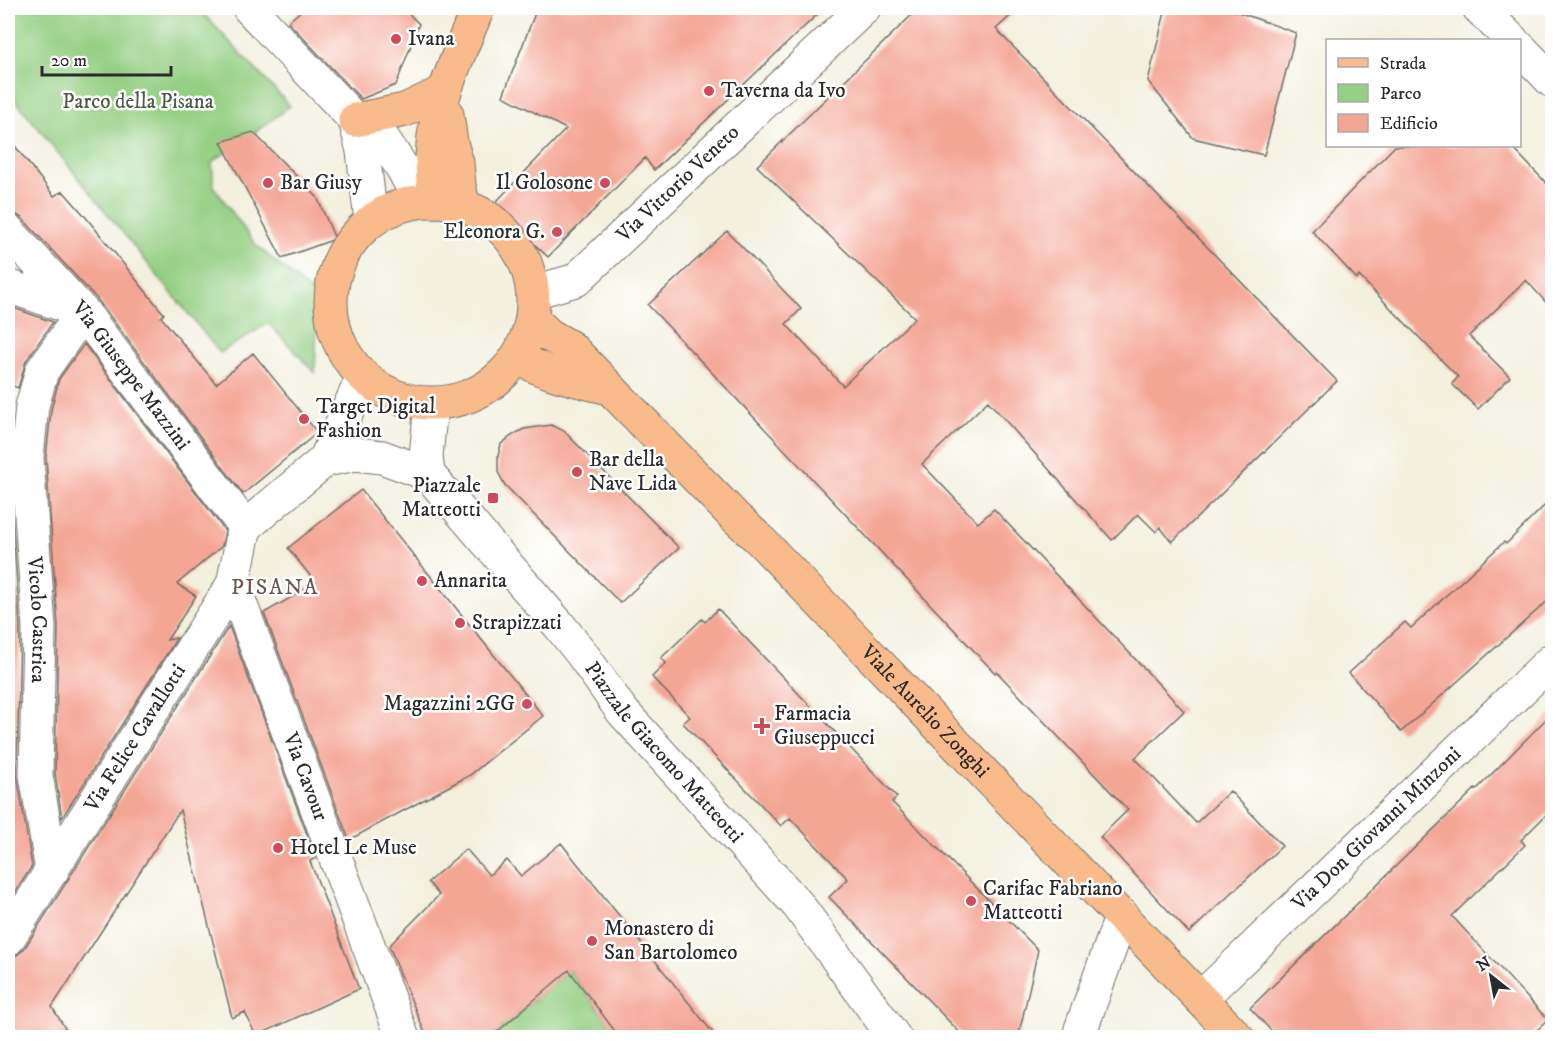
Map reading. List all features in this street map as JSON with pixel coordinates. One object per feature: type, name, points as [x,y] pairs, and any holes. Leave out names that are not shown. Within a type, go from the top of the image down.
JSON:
[{"type":"main road","points":[[439,203],[432,159],[435,135],[445,91],[478,8]]},
{"type":"main road","points":[[355,120],[405,110],[445,91]]},
{"type":"main road","points":[[439,203],[488,217],[503,229],[515,243],[529,269],[533,306],[528,336],[518,356],[504,374],[487,388],[466,398],[431,405],[388,394],[372,384],[346,357],[336,334],[331,310],[332,285],[339,261],[353,239],[371,221],[389,211],[439,203]]},
{"type":"main road","name":"Viale Aurelio Zonghi","points":[[533,306],[549,335],[570,347],[760,540],[1238,1038]]},
{"type":"main road","points":[[518,356],[529,364],[558,375],[611,389]]},
{"type":"street","points":[[249,8],[355,120],[384,140],[403,169],[439,203]]},
{"type":"street","name":"Via Vittorio Veneto","points":[[533,306],[576,280],[864,8]]},
{"type":"street","points":[[1479,8],[1511,39]]},
{"type":"street","points":[[1521,49],[1552,81]]},
{"type":"street","points":[[355,120],[363,150],[371,221]]},
{"type":"street","name":"Via Giuseppe Mazzini","points":[[8,231],[83,312],[245,527]]},
{"type":"street","points":[[8,286],[83,312]]},
{"type":"street","name":"Vicolo Castrica","points":[[51,871],[36,775],[39,627],[21,460],[20,401],[83,312]]},
{"type":"street","name":"Piazzale Giacomo Matteotti","points":[[245,527],[325,460],[363,376]]},
{"type":"street","points":[[428,474],[426,456],[431,405]]},
{"type":"street","name":"Piazzale Giacomo Matteotti","points":[[325,460],[356,454],[382,458],[428,474],[559,625],[622,711],[798,905],[895,1038]]},
{"type":"street","name":"Via Felice Cavallotti","points":[[8,939],[232,584],[245,527]]},
{"type":"street","name":"Via Cavour","points":[[232,584],[403,1038]]},
{"type":"street","name":"Via Don Giovanni Minzoni","points":[[1201,998],[1552,660]]},
{"type":"street","points":[[1077,1035],[1122,915]]},
{"type":"green space","name":"Parco della Pisana","points":[[8,8],[198,8],[290,106],[212,162],[214,187],[255,244],[318,298],[315,373],[268,323],[220,353],[8,91]]},
{"type":"green space","points":[[569,970],[620,1038],[490,1038]]},
{"type":"building","points":[[304,8],[403,8],[419,24],[396,85],[361,99],[288,22]]},
{"type":"building","points":[[537,8],[824,8],[654,170],[645,158],[548,257],[493,205],[566,129],[503,96]]},
{"type":"building","points":[[919,8],[1019,8],[996,29],[1337,381],[1172,542],[1160,527],[1156,532],[1138,514],[1112,540],[988,401],[922,464],[978,523],[994,509],[1184,711],[1135,758],[1196,823],[1230,791],[1282,846],[1189,933],[1100,837],[1128,810],[997,672],[995,673],[648,305],[727,231],[801,309],[786,324],[843,386],[915,318],[757,166]]},
{"type":"building","points":[[1166,8],[1227,8],[1296,33],[1264,155],[1193,138],[1148,81]]},
{"type":"building","points":[[253,132],[317,197],[335,239],[282,258],[221,142]]},
{"type":"building","points":[[8,137],[54,196],[63,191],[84,215],[164,314],[161,317],[216,384],[253,353],[317,433],[243,494],[97,299],[22,218],[14,213],[8,213]]},
{"type":"building","points":[[1394,147],[1512,147],[1552,189],[1552,309],[1526,280],[1469,336],[1510,377],[1478,409],[1452,384],[1458,377],[1359,276],[1357,279],[1312,231]]},
{"type":"building","points":[[8,306],[53,322],[26,361],[18,388],[8,384]]},
{"type":"building","points":[[84,344],[225,531],[222,546],[177,584],[196,596],[167,640],[177,638],[62,818],[55,774],[58,626],[46,458],[51,410],[59,379]]},
{"type":"building","points":[[551,425],[564,431],[679,548],[620,603],[505,485],[498,472],[501,444],[524,429]]},
{"type":"building","points":[[8,472],[20,627],[17,775],[32,866],[11,899],[8,899]]},
{"type":"building","points":[[361,490],[543,716],[470,775],[349,840],[264,613],[316,583],[288,548]]},
{"type":"building","points":[[1552,498],[1552,597],[1401,732],[1349,673],[1405,622],[1411,628],[1504,542],[1506,544]]},
{"type":"building","points":[[718,609],[897,797],[892,802],[1038,950],[1018,1038],[965,1038],[829,897],[848,879],[790,818],[781,826],[683,723],[690,717],[652,677],[666,663],[661,658],[702,619],[705,622]]},
{"type":"building","points":[[229,626],[316,858],[310,861],[359,989],[256,1036],[245,1012],[232,1018],[180,810],[52,1007],[71,1038],[8,1038],[8,958],[24,949]]},
{"type":"building","points":[[1552,713],[1552,809],[1521,840],[1525,845],[1452,916],[1548,1020],[1528,1038],[1278,1038],[1250,1008],[1476,790]]},
{"type":"building","points":[[561,843],[717,1038],[620,1038],[569,970],[490,1038],[427,1038],[389,946],[439,895],[428,882],[466,849],[489,875],[507,860],[521,876]]},
{"type":"place","name":"Ivana","points":[[396,39]]},
{"type":"place","name":"Taverna da Ivo","points":[[709,91]]},
{"type":"place","name":"Bar Giusy","points":[[268,183]]},
{"type":"place","name":"Il Golosone","points":[[605,183]]},
{"type":"place","name":"Eleonora G.","points":[[557,232]]},
{"type":"place","name":"Target Digital Fashion","points":[[304,419]]},
{"type":"place","name":"Bar della Nave Lida","points":[[577,472]]},
{"type":"place","name":"Piazzale Matteotti","points":[[493,498]]},
{"type":"place","name":"Annarita","points":[[422,581]]},
{"type":"place","name":"Strapizzati","points":[[460,623]]},
{"type":"place","name":"Magazzini 2GG","points":[[527,704]]},
{"type":"place","name":"Farmacia Giuseppucci","points":[[762,726]]},
{"type":"place","name":"Hotel Le Muse","points":[[278,848]]},
{"type":"place","name":"Carifac Fabriano Matteotti","points":[[971,901]]},
{"type":"place","name":"Monastero di San Bartolomeo","points":[[592,941]]},
{"type":"district","name":"PISANA","points":[[275,587]]}]
